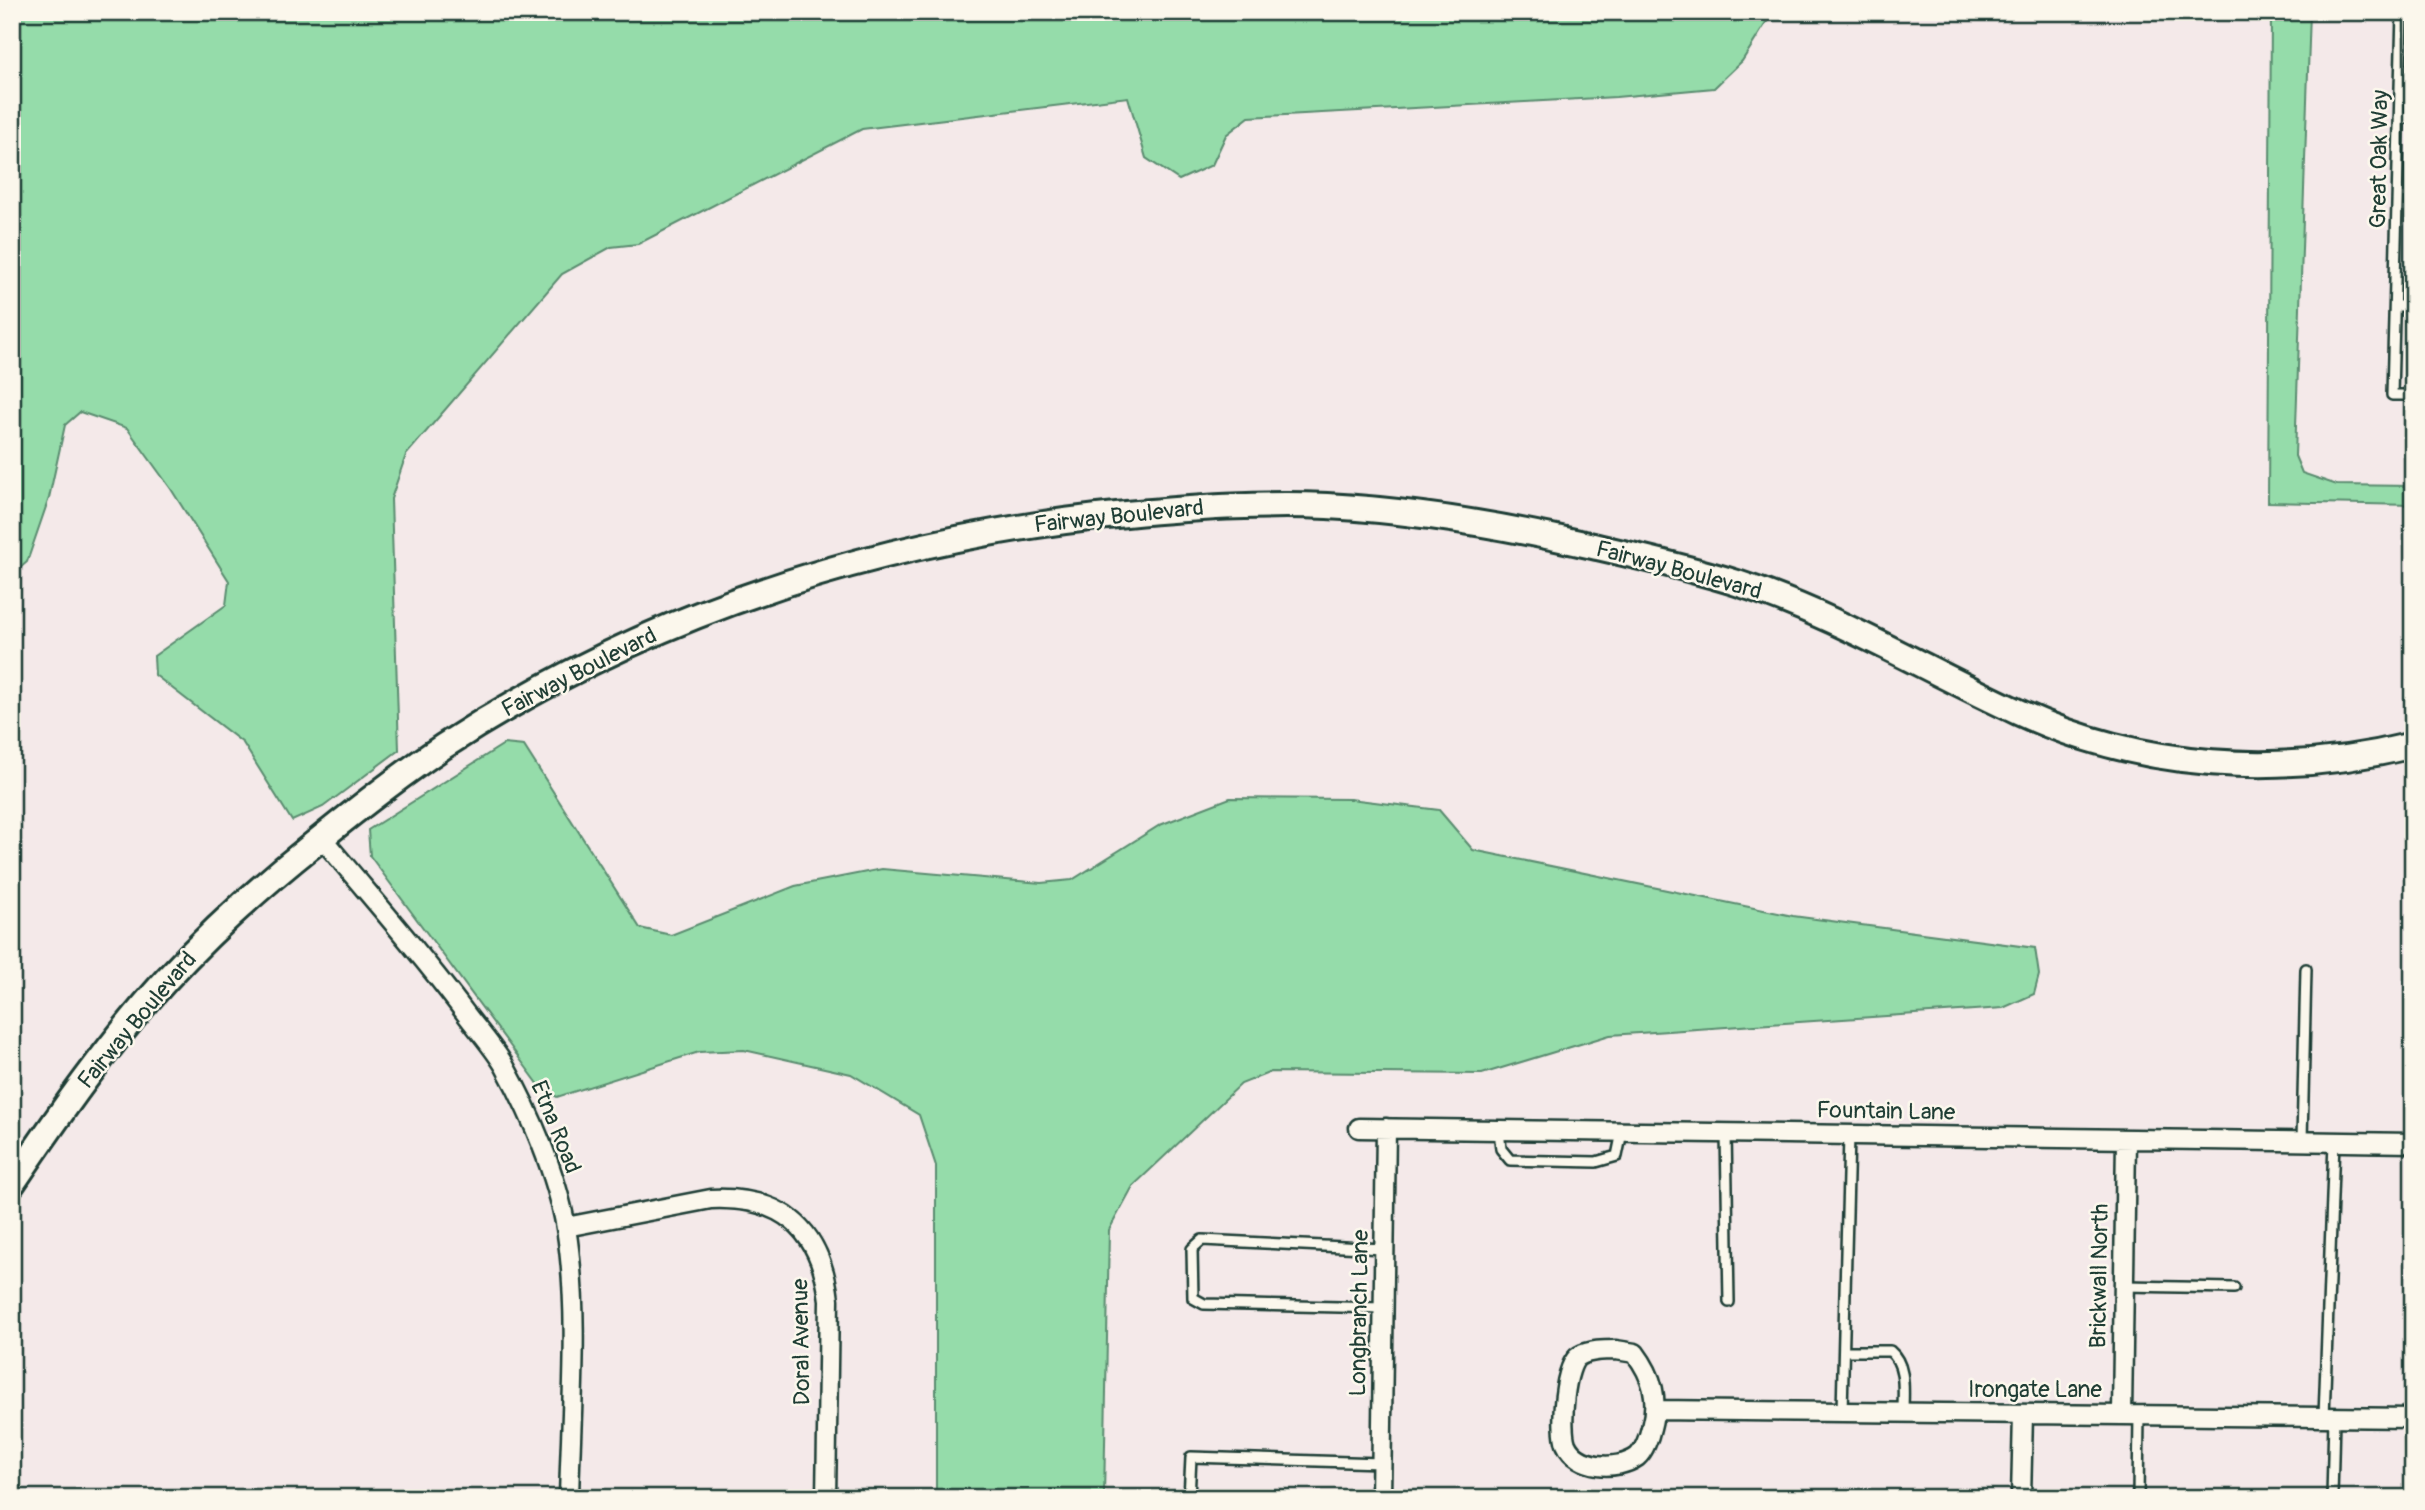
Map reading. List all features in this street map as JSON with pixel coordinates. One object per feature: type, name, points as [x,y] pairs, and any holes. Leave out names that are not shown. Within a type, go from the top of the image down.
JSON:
[{"type":"street","name":"Fairway Boulevard","points":[[12,1184],[95,1065],[165,981],[225,920],[273,876],[387,786],[477,725],[620,648],[711,609],[828,569],[970,535],[1046,522],[1216,507],[1330,507],[1471,521],[1543,534],[1720,578],[1768,594],[1846,627],[2021,714],[2099,743],[2149,755],[2209,763],[2285,764],[2367,755],[2413,744]]},
{"type":"street","name":"Etna Road","points":[[321,838],[450,992],[503,1063],[550,1170],[566,1227],[571,1282],[569,1498]]},
{"type":"street","name":"Fountain Lane","points":[[1359,1128],[2413,1143]]},
{"type":"street","name":"Longbranch Lane","points":[[1381,1498],[1386,1128]]},
{"type":"street","name":"Brickwall North","points":[[2126,1139],[2124,1286],[2130,1414]]},
{"type":"street","name":"Doral Avenue","points":[[566,1227],[711,1199],[732,1198],[754,1201],[775,1209],[793,1221],[814,1247],[826,1278],[829,1300],[826,1498]]},
{"type":"street","points":[[1596,1351],[1635,1353],[1647,1369],[1655,1390],[1656,1410],[1649,1436],[1638,1456],[1618,1465],[1593,1465],[1578,1459],[1566,1443],[1564,1421],[1568,1371],[1577,1357],[1596,1351]]},
{"type":"street","name":"Irongate Lane","points":[[1656,1410],[2413,1418]]},
{"type":"street","points":[[2021,1498],[2023,1414]]},
{"type":"lane","name":"Great Oak Way","points":[[2402,12],[2392,395],[2413,395]]},
{"type":"lane","points":[[2399,118],[2413,118]]},
{"type":"lane","points":[[2395,306],[2413,306]]},
{"type":"lane","points":[[2302,1141],[2306,969]]},
{"type":"lane","points":[[1499,1130],[1501,1149],[1510,1160],[1547,1161],[1596,1161],[1617,1156],[1622,1132]]},
{"type":"lane","points":[[1726,1133],[1728,1302]]},
{"type":"lane","points":[[1842,1411],[1849,1135]]},
{"type":"lane","points":[[2332,1498],[2329,1417],[2334,1142]]},
{"type":"lane","points":[[1384,1250],[1202,1240],[1192,1249],[1193,1298],[1203,1304],[1384,1308]]},
{"type":"lane","points":[[2124,1286],[2234,1288]]},
{"type":"lane","points":[[1844,1351],[1890,1351],[1898,1357],[1903,1374],[1903,1412]]},
{"type":"lane","points":[[2130,1414],[2138,1498]]},
{"type":"lane","points":[[1189,1498],[1191,1457],[1381,1463]]},
{"type":"green space","points":[[12,12],[1773,12],[1742,61],[1714,88],[1616,97],[1249,117],[1226,135],[1212,165],[1179,180],[1146,158],[1128,97],[862,129],[638,244],[611,247],[562,274],[406,455],[391,499],[399,750],[323,807],[292,821],[243,743],[155,675],[154,656],[226,605],[229,581],[171,489],[127,428],[80,412],[65,425],[49,498],[27,562],[12,575]]},
{"type":"green space","points":[[2271,12],[2310,12],[2295,456],[2302,473],[2337,485],[2413,486],[2413,505],[2268,502]]},
{"type":"green space","points":[[504,744],[524,746],[640,928],[671,935],[795,886],[882,869],[1041,883],[1072,880],[1160,825],[1230,798],[1350,799],[1439,810],[1473,850],[1793,916],[2035,948],[2039,975],[2034,994],[2003,1008],[1610,1035],[1482,1074],[1271,1072],[1241,1084],[1133,1186],[1109,1230],[1104,1498],[936,1498],[936,1166],[919,1115],[851,1074],[744,1050],[699,1052],[557,1097],[542,1089],[370,856],[368,830]]}]
